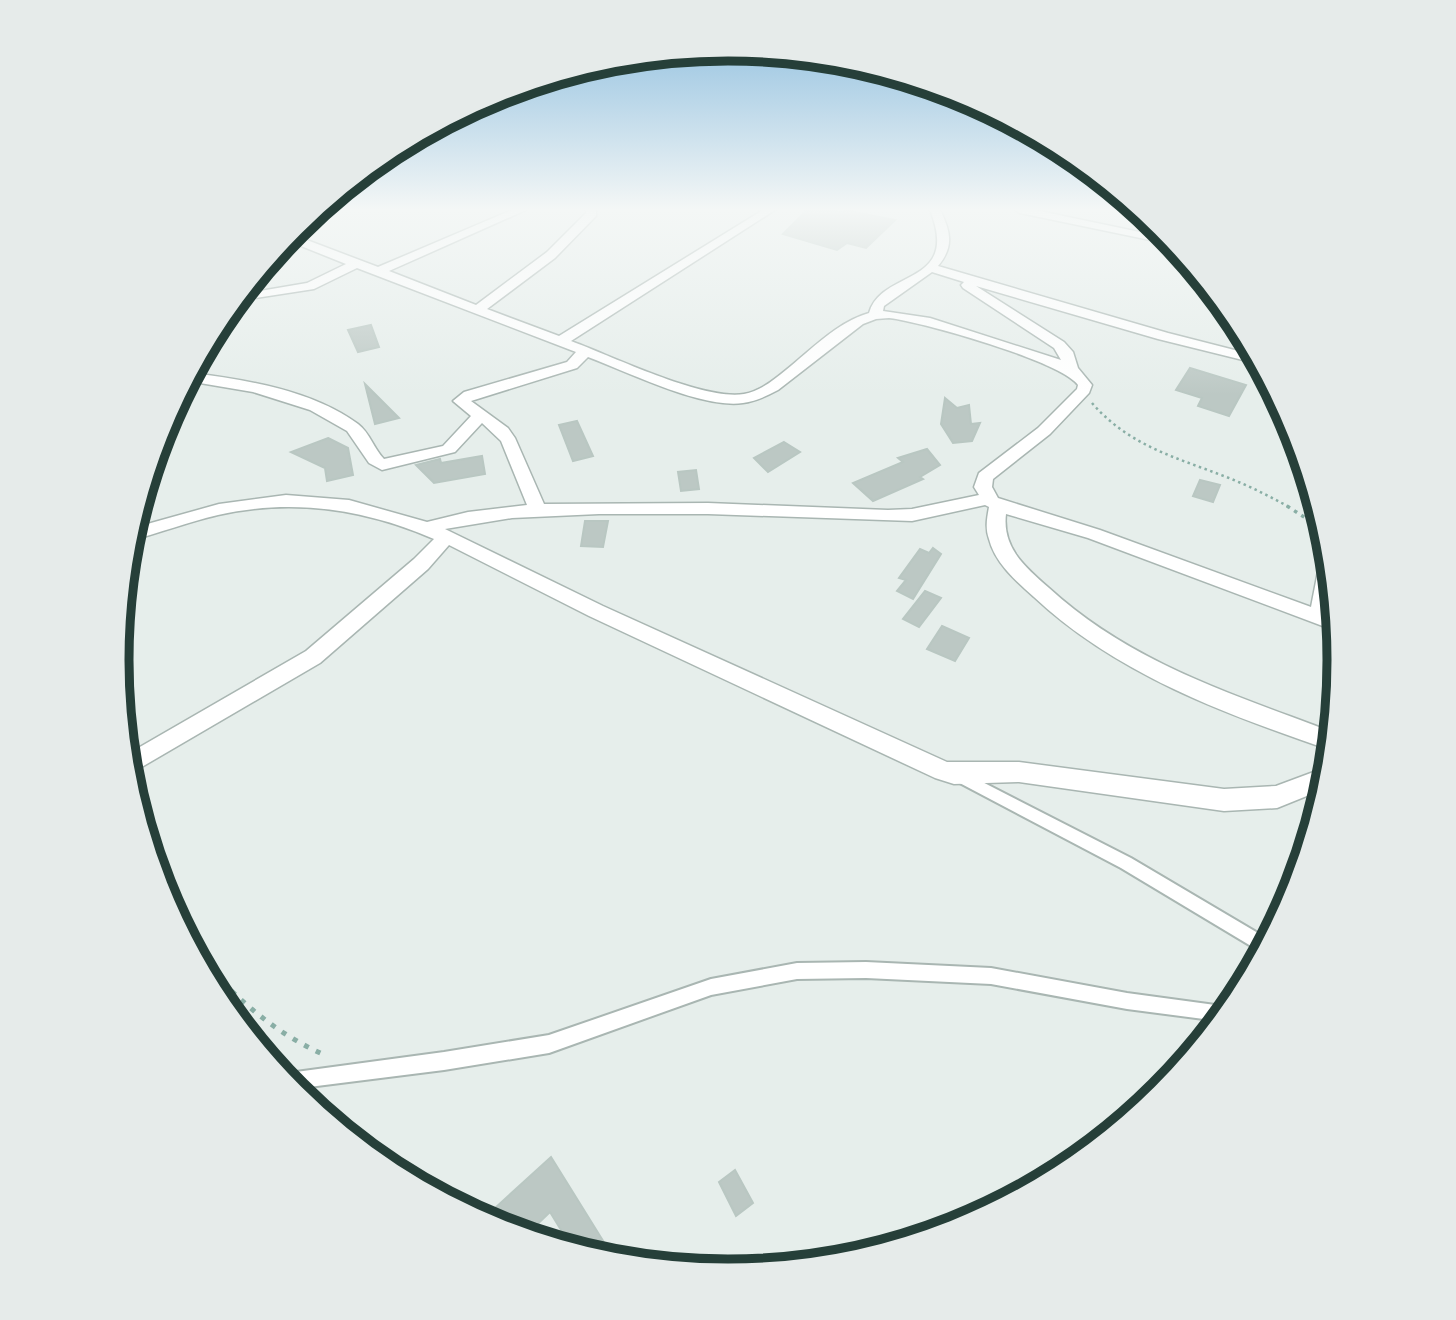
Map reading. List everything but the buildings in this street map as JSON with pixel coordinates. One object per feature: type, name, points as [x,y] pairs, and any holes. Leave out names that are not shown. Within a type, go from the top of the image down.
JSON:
[{"type":"street","points":[[253,296],[310,286],[339,272]]},
{"type":"street","points":[[381,272],[695,393],[739,400],[754,398],[778,386],[844,330],[875,315],[898,316],[941,326],[1071,370],[1081,378],[1085,385],[1084,390],[1044,431],[985,477],[983,487],[993,502],[998,540],[1006,555],[1069,619],[1093,636],[1148,667],[1322,737]]},
{"type":"street","points":[[480,308],[527,272]]},
{"type":"street","points":[[559,342],[672,272]]},
{"type":"street","points":[[875,315],[878,304],[925,272]]},
{"type":"street","points":[[943,272],[1163,336],[1244,357]]},
{"type":"street","points":[[951,274],[1059,345],[1066,352],[1071,370]]},
{"type":"street","points":[[538,511],[509,441],[502,431],[461,401],[462,398],[572,365],[581,358],[583,351]]},
{"type":"street","points":[[200,379],[272,391],[318,410],[357,431],[368,443],[374,460],[382,465],[449,449],[480,416]]},
{"type":"street","points":[[144,531],[222,507],[279,500],[313,501],[374,510],[445,538],[675,648],[954,774],[1019,772],[1224,800],[1277,797],[1314,782]]},
{"type":"street","points":[[425,529],[466,518],[538,511],[740,508],[888,516],[921,514],[993,502],[1094,534],[1325,620]]},
{"type":"street","points":[[138,760],[313,657],[358,621],[393,585],[421,564],[445,538]]},
{"type":"lane","points":[[954,774],[1126,863],[1257,941]]},
{"type":"lane","points":[[301,1079],[549,1044],[711,987],[797,971],[866,970],[990,976],[1127,1002],[1212,1012]]},
{"type":"path","points":[[1084,390],[1097,411],[1149,448],[1175,461],[1251,487],[1309,519]]},
{"type":"path","points":[[224,984],[248,1007],[294,1042],[361,1071]]}]
